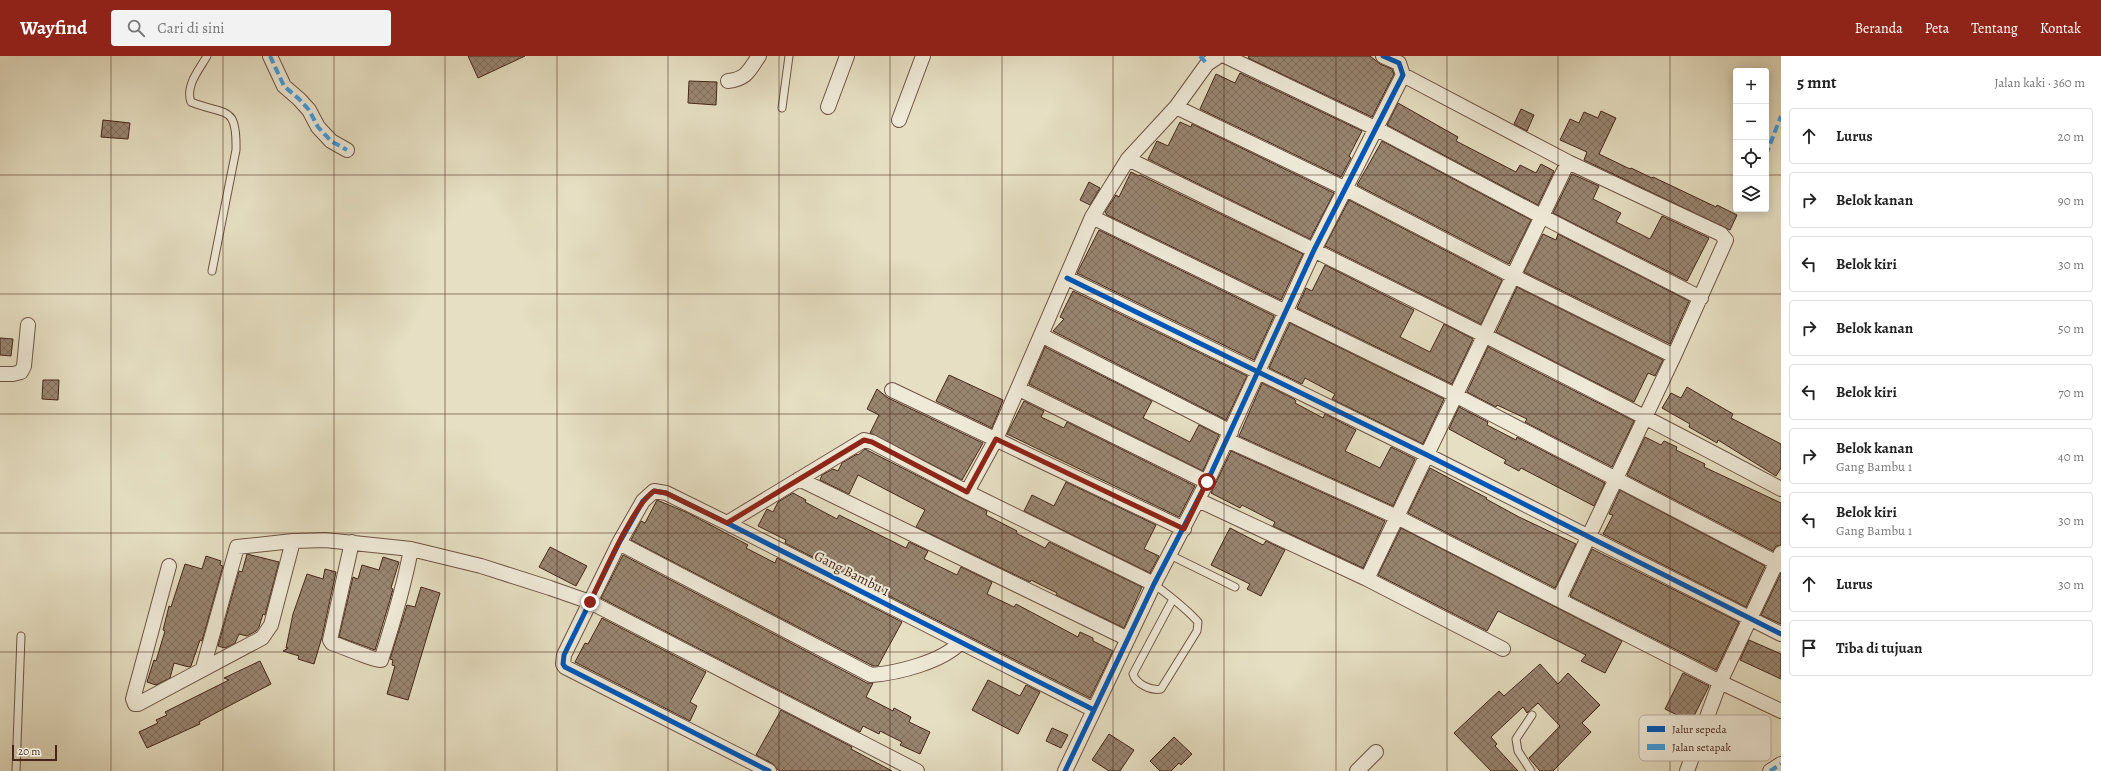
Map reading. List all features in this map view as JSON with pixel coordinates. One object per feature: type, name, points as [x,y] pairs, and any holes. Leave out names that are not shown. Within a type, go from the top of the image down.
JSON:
[{"type":"street","points":[[270,56],[284,86],[309,110],[318,127],[332,141],[347,150]]},
{"type":"street","points":[[728,81],[740,80],[744,77],[759,56]]},
{"type":"street","points":[[828,106],[847,56]]},
{"type":"street","points":[[899,120],[923,56]]},
{"type":"street","points":[[967,492],[996,439],[1067,278],[1092,217],[1128,159],[1176,107],[1204,60],[1219,56]]},
{"type":"street","points":[[1224,56],[1375,128],[1701,298]]},
{"type":"street","points":[[1384,56],[1399,63],[1403,75],[1568,162],[1724,236],[1726,240],[1674,356],[1558,600]]},
{"type":"street","points":[[1065,771],[1154,584],[1184,529],[1229,436],[1314,250],[1403,75]]},
{"type":"street","points":[[1176,107],[1346,189],[1513,276],[1674,356]]},
{"type":"street","points":[[1128,159],[1314,250],[1645,416],[1781,489]]},
{"type":"street","points":[[1367,579],[1568,162]]},
{"type":"street","points":[[1092,217],[1455,395],[1780,561],[1749,619],[1720,682],[1708,715]]},
{"type":"street","points":[[1067,278],[1588,535],[1749,619],[1781,634]]},
{"type":"street","points":[[0,374],[14,374],[21,372],[24,366],[28,326]]},
{"type":"street","points":[[1041,335],[1229,436],[1396,517],[1720,682],[1781,711]]},
{"type":"street","points":[[1018,389],[1207,482]]},
{"type":"street","points":[[892,390],[1184,529]]},
{"type":"street","points":[[727,523],[864,440],[872,442],[967,492],[1154,584]]},
{"type":"street","points":[[799,479],[1128,639]]},
{"type":"street","name":"Gang Bambu 1","points":[[619,543],[643,501],[654,491],[666,493],[1094,710]]},
{"type":"street","points":[[1198,500],[1367,579],[1503,649]]},
{"type":"street","points":[[169,566],[133,699],[135,704],[138,704],[203,668],[262,638],[268,632],[293,541]]},
{"type":"street","points":[[203,668],[237,546],[293,541],[352,542],[411,549],[481,566],[590,602],[914,770]]},
{"type":"street","points":[[352,542],[330,640],[332,644],[356,651],[376,661],[381,660],[395,620],[411,549]]},
{"type":"street","points":[[769,771],[565,667],[563,664],[564,655],[619,543],[871,675],[889,674],[942,657],[953,651],[961,642]]},
{"type":"street","points":[[1357,771],[1376,752]]},
{"type":"street","points":[[1687,771],[1691,761]]},
{"type":"street","points":[[1770,771],[1781,764]]},
{"type":"lane","points":[[207,56],[191,84],[188,94],[191,102],[228,113],[234,120],[236,131],[236,150],[212,271]]},
{"type":"lane","points":[[782,108],[789,56]]},
{"type":"lane","points":[[1170,555],[1234,587]]},
{"type":"lane","points":[[1154,584],[1173,599],[1198,622],[1197,631],[1160,689],[1149,689],[1134,678],[1133,674],[1173,599]]},
{"type":"lane","points":[[16,771],[21,636]]},
{"type":"lane","points":[[1531,771],[1518,751],[1516,739],[1532,715]]},
{"type":"building","points":[[468,56],[525,56],[478,78]]},
{"type":"building","points":[[1249,56],[1370,56],[1380,64],[1392,69],[1394,74],[1372,117],[1248,58]]},
{"type":"building","points":[[1240,73],[1362,131],[1349,156],[1351,158],[1341,177],[1200,109],[1216,74],[1235,83]]},
{"type":"building","points":[[689,81],[717,82],[716,105],[688,103]]},
{"type":"building","points":[[1398,103],[1458,137],[1456,141],[1516,172],[1520,165],[1536,173],[1541,164],[1554,171],[1538,205],[1387,125]]},
{"type":"building","points":[[1521,109],[1534,115],[1527,131],[1514,124]]},
{"type":"building","points":[[1601,111],[1616,118],[1599,154],[1737,215],[1730,230],[1584,160],[1587,152],[1560,140],[1570,119],[1579,123],[1584,112],[1598,118]]},
{"type":"building","points":[[103,120],[130,123],[128,139],[101,137]]},
{"type":"building","points":[[1180,122],[1191,127],[1192,124],[1334,193],[1310,239],[1148,159],[1157,141],[1168,146]]},
{"type":"building","points":[[1382,141],[1531,220],[1509,264],[1357,185]]},
{"type":"building","points":[[1131,172],[1303,254],[1281,300],[1107,215],[1105,212],[1116,195],[1119,197]]},
{"type":"building","points":[[1572,174],[1599,186],[1593,199],[1621,213],[1616,222],[1650,239],[1662,216],[1709,238],[1687,281],[1553,213]]},
{"type":"building","points":[[1089,182],[1100,188],[1090,205],[1080,200]]},
{"type":"building","points":[[1349,200],[1502,280],[1481,324],[1325,246]]},
{"type":"building","points":[[1099,230],[1274,316],[1254,360],[1077,273]]},
{"type":"building","points":[[1543,234],[1556,240],[1558,234],[1689,301],[1670,344],[1524,272]]},
{"type":"building","points":[[1325,265],[1414,310],[1400,337],[1430,352],[1444,324],[1473,339],[1452,384],[1297,308],[1306,288],[1312,291]]},
{"type":"building","points":[[1517,287],[1663,360],[1655,376],[1648,373],[1634,402],[1496,332]]},
{"type":"building","points":[[1073,291],[1247,376],[1226,420],[1053,331],[1064,319],[1060,317]]},
{"type":"building","points":[[1290,323],[1444,399],[1423,444],[1332,399],[1335,394],[1305,378],[1302,384],[1269,368]]},
{"type":"building","points":[[0,338],[13,339],[11,356],[0,355]]},
{"type":"building","points":[[1045,347],[1152,401],[1143,418],[1190,442],[1199,425],[1219,435],[1203,471],[1029,384]]},
{"type":"building","points":[[1488,347],[1634,421],[1612,467],[1525,422],[1527,419],[1497,405],[1496,407],[1467,392]]},
{"type":"building","points":[[949,375],[1003,400],[992,428],[936,401]]},
{"type":"building","points":[[43,380],[59,380],[58,400],[42,399]]},
{"type":"building","points":[[1262,383],[1294,399],[1296,401],[1295,403],[1323,418],[1325,414],[1356,430],[1345,451],[1380,468],[1391,447],[1415,459],[1393,506],[1239,436]]},
{"type":"building","points":[[1687,387],[1733,414],[1731,418],[1781,444],[1781,468],[1776,476],[1718,440],[1717,443],[1689,427],[1690,424],[1662,408],[1671,393],[1681,398]]},
{"type":"building","points":[[877,389],[888,398],[983,443],[962,480],[870,433],[879,415],[867,409]]},
{"type":"building","points":[[1024,401],[1044,411],[1041,417],[1064,428],[1067,422],[1195,486],[1179,517],[1007,434]]},
{"type":"building","points":[[1459,407],[1488,422],[1487,425],[1516,440],[1517,437],[1605,483],[1594,506],[1521,468],[1519,471],[1504,463],[1506,460],[1449,429]]},
{"type":"building","points":[[1645,437],[1661,445],[1664,441],[1677,447],[1676,450],[1705,464],[1704,467],[1781,503],[1781,545],[1776,546],[1773,551],[1627,475]]},
{"type":"building","points":[[865,449],[987,511],[986,515],[1045,548],[1049,542],[1142,587],[1124,628],[1056,595],[1057,593],[1031,580],[1030,582],[916,527],[925,510],[858,475],[849,494],[820,480],[822,475],[833,469],[838,471],[842,463],[857,454],[858,455]]},
{"type":"building","points":[[1231,451],[1385,521],[1363,568],[1273,526],[1275,522],[1242,505],[1240,508],[1211,493]]},
{"type":"building","points":[[1430,468],[1487,498],[1486,499],[1519,517],[1576,544],[1555,588],[1408,513]]},
{"type":"building","points":[[1066,482],[1156,525],[1144,549],[1159,556],[1150,573],[1024,511],[1032,495],[1054,506]]},
{"type":"building","points":[[1620,490],[1765,566],[1746,607],[1603,534],[1613,515],[1609,514]]},
{"type":"building","points":[[793,493],[806,500],[805,502],[837,519],[839,515],[906,548],[909,542],[928,551],[924,559],[957,575],[961,567],[992,582],[987,594],[1014,607],[1016,604],[1078,637],[1080,632],[1093,638],[1093,641],[1113,651],[1090,698],[785,543],[786,540],[758,526],[767,509],[773,512],[778,502]]},
{"type":"building","points":[[657,500],[688,513],[748,545],[746,548],[775,563],[777,558],[902,622],[878,666],[873,666],[631,540],[641,521],[645,523]]},
{"type":"building","points":[[1230,528],[1263,545],[1266,541],[1285,550],[1261,596],[1247,589],[1250,584],[1211,565]]},
{"type":"building","points":[[1401,528],[1622,641],[1605,673],[1581,661],[1586,655],[1498,611],[1487,631],[1378,575]]},
{"type":"building","points":[[550,547],[587,566],[576,586],[539,567]]},
{"type":"building","points":[[1592,549],[1739,622],[1716,670],[1570,596]]},
{"type":"building","points":[[247,554],[279,562],[265,615],[263,614],[259,627],[256,631],[247,636],[239,634],[235,643],[225,648],[218,646],[239,571],[242,572]]},
{"type":"building","points":[[623,555],[867,683],[873,683],[866,697],[893,711],[894,708],[911,717],[909,722],[930,732],[920,754],[900,745],[902,742],[880,731],[879,734],[863,726],[860,732],[601,598]]},
{"type":"building","points":[[206,556],[221,561],[220,565],[223,566],[202,641],[200,640],[191,666],[189,667],[174,663],[170,678],[156,685],[147,682],[154,660],[156,661],[165,631],[163,630],[169,606],[171,607],[185,564],[202,569]]},
{"type":"building","points":[[383,557],[399,562],[391,588],[393,589],[390,600],[375,650],[339,637],[353,577],[358,579],[362,565],[379,570]]},
{"type":"building","points":[[325,569],[336,572],[322,637],[314,664],[298,659],[299,656],[283,651],[288,648],[286,648],[293,614],[307,574],[323,579]]},
{"type":"building","points":[[1781,573],[1781,624],[1761,615]]},
{"type":"building","points":[[421,587],[440,593],[408,700],[387,694],[395,666],[392,665],[393,660],[390,659],[407,605],[415,607]]},
{"type":"building","points":[[602,618],[706,672],[690,702],[697,706],[690,721],[575,662],[585,643],[588,644]]},
{"type":"building","points":[[1749,640],[1781,654],[1781,679],[1740,660]]},
{"type":"building","points":[[260,661],[271,684],[199,722],[200,724],[147,748],[139,732],[158,723],[156,720],[167,715],[165,712],[229,680],[224,678]]},
{"type":"building","points":[[1540,664],[1558,684],[1568,673],[1600,705],[1582,723],[1591,732],[1553,771],[1540,771],[1529,758],[1560,726],[1538,703],[1527,713],[1523,707],[1491,737],[1497,744],[1495,746],[1518,771],[1491,771],[1454,733],[1499,691],[1504,696]]},
{"type":"building","points":[[1683,673],[1709,686],[1694,715],[1677,715],[1665,709]]},
{"type":"building","points":[[988,680],[1020,696],[1026,685],[1040,692],[1018,734],[972,710]]},
{"type":"building","points":[[781,710],[852,747],[851,749],[892,771],[780,771],[773,764],[756,755]]},
{"type":"building","points":[[1052,728],[1068,735],[1061,748],[1046,741]]},
{"type":"building","points":[[1109,734],[1134,750],[1120,771],[1109,771],[1092,760]]},
{"type":"building","points":[[1174,737],[1192,754],[1181,765],[1179,763],[1171,771],[1160,771],[1150,761]]},
{"type":"marked path","points":[[270,56],[284,86],[309,110],[318,127],[331,141],[347,150]]},
{"type":"marked path","points":[[1200,56],[1207,64]]},
{"type":"marked path","points":[[1769,147],[1781,116]]},
{"type":"marked path","points":[[1770,771],[1781,764]]},
{"type":"cycle path","points":[[1065,771],[1154,584],[1207,482],[1314,250],[1403,75],[1399,63],[1383,56]]},
{"type":"cycle path","points":[[1067,278],[1427,455],[1781,634]]},
{"type":"cycle path","points":[[769,771],[565,667],[563,664],[564,655],[619,543],[643,501],[654,491],[666,493],[727,523],[1094,710]]},
{"type":"route","points":[[590,602],[619,543],[643,501],[654,491],[659,490],[666,493],[727,523],[864,440],[872,442],[967,492],[996,439],[1184,529],[1207,482]]}]
